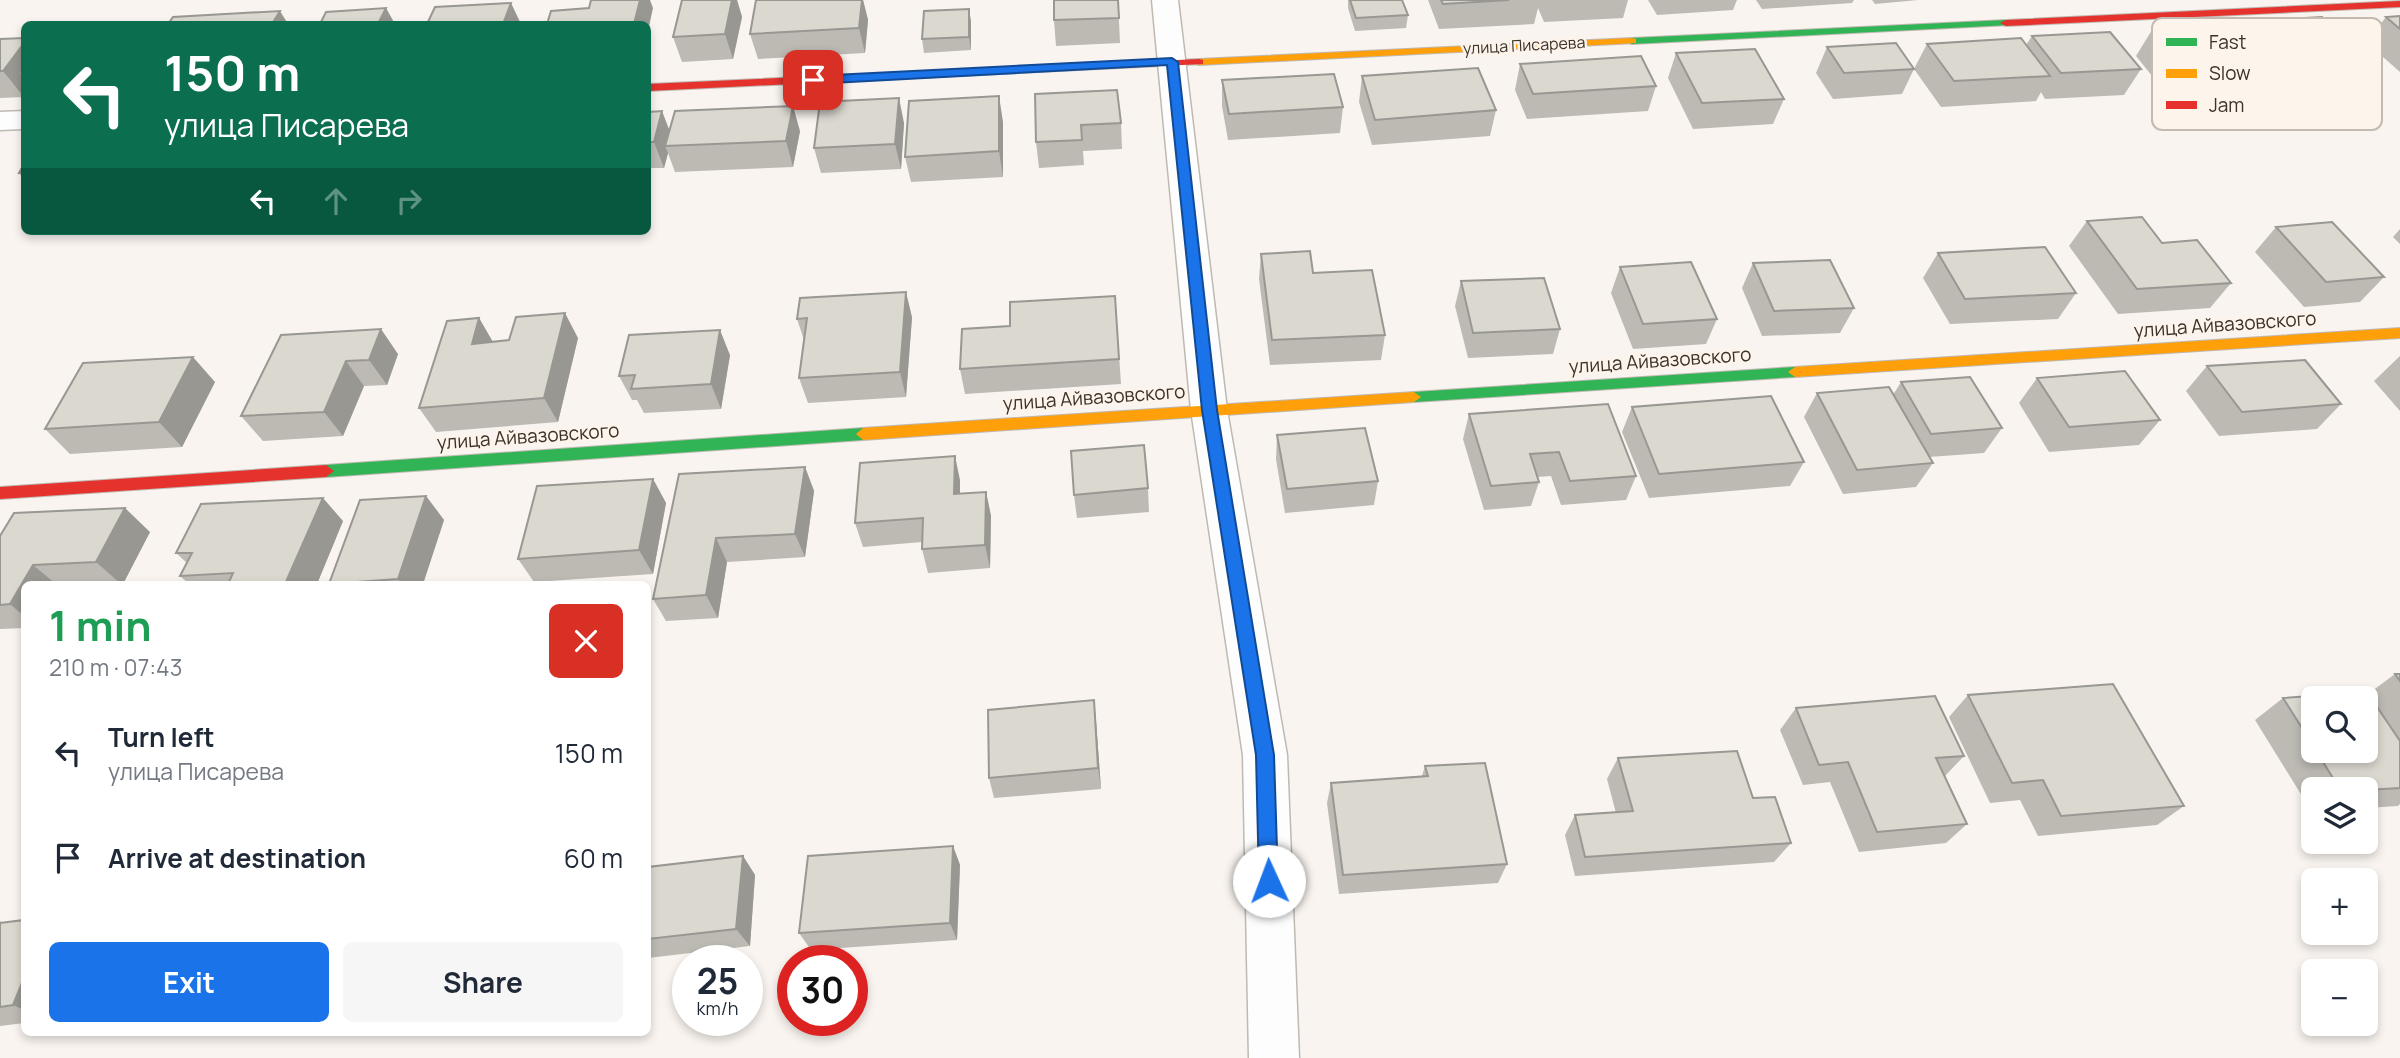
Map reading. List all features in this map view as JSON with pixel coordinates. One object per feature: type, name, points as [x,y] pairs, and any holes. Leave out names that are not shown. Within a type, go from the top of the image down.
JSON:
[{"type":"street","points":[[1165,0],[1209,410],[1265,755],[1274,1058]]},
{"type":"street","name":"улица Писарева","points":[[651,88],[2400,4]]},
{"type":"street","points":[[0,121],[21,120]]},
{"type":"street","name":"улица Айвазовского","points":[[0,493],[1209,410],[2400,333]]},
{"type":"building","points":[[591,0],[640,0],[635,21],[548,21],[551,11],[589,8]]},
{"type":"building","points":[[682,0],[732,0],[725,34],[673,37]]},
{"type":"building","points":[[756,0],[862,0],[859,28],[750,34]]},
{"type":"building","points":[[1054,0],[1118,0],[1119,18],[1054,20]]},
{"type":"building","points":[[1350,0],[1402,0],[1408,15],[1356,18]]},
{"type":"building","points":[[1441,0],[1509,0],[1443,4]]},
{"type":"building","points":[[511,3],[504,21],[428,21],[435,7]]},
{"type":"building","points":[[386,8],[380,21],[322,21],[326,12]]},
{"type":"building","points":[[969,9],[969,37],[922,39],[924,11]]},
{"type":"building","points":[[280,11],[274,21],[170,21],[173,17]]},
{"type":"building","points":[[2400,16],[2400,29],[2386,17]]},
{"type":"building","points":[[2110,32],[2141,69],[2061,73],[2032,36]]},
{"type":"building","points":[[21,38],[21,47],[3,71],[0,71],[0,39]]},
{"type":"building","points":[[2021,38],[2050,76],[1954,81],[1927,44]]},
{"type":"building","points":[[1896,43],[1914,69],[1844,73],[1827,47]]},
{"type":"building","points":[[1755,49],[1784,99],[1702,103],[1676,53]]},
{"type":"building","points":[[1641,56],[1656,86],[1533,94],[1520,64]]},
{"type":"building","points":[[1478,68],[1496,110],[1375,120],[1362,76]]},
{"type":"building","points":[[1334,74],[1343,107],[1229,114],[1222,80]]},
{"type":"building","points":[[1117,90],[1121,123],[1081,125],[1082,140],[1036,142],[1035,94]]},
{"type":"building","points":[[999,96],[999,151],[905,157],[909,101]]},
{"type":"building","points":[[899,98],[895,144],[814,148],[820,102]]},
{"type":"building","points":[[793,106],[786,141],[665,146],[675,111]]},
{"type":"building","points":[[662,111],[654,142],[651,142],[651,112]]},
{"type":"building","points":[[2142,217],[2162,243],[2197,240],[2231,283],[2137,289],[2087,221]]},
{"type":"building","points":[[2332,222],[2384,277],[2326,282],[2276,227]]},
{"type":"building","points":[[2045,247],[2076,293],[1965,299],[1938,253]]},
{"type":"building","points":[[1310,251],[1313,273],[1372,270],[1385,335],[1272,340],[1261,254]]},
{"type":"building","points":[[1830,260],[1854,308],[1774,311],[1753,263]]},
{"type":"building","points":[[1691,262],[1717,319],[1643,324],[1620,267]]},
{"type":"building","points":[[1544,278],[1560,329],[1473,333],[1461,281]]},
{"type":"building","points":[[906,292],[900,372],[799,378],[807,318],[797,319],[800,298]]},
{"type":"building","points":[[1115,296],[1119,359],[960,369],[962,329],[1010,326],[1010,302]]},
{"type":"building","points":[[565,313],[544,398],[419,408],[447,321],[479,318],[472,344],[509,340],[516,317]]},
{"type":"building","points":[[381,329],[369,360],[346,361],[324,412],[241,416],[281,335]]},
{"type":"building","points":[[720,330],[711,384],[631,389],[635,375],[619,376],[629,335]]},
{"type":"building","points":[[193,357],[159,422],[45,429],[83,363]]},
{"type":"building","points":[[2305,360],[2341,404],[2242,412],[2207,366]]},
{"type":"building","points":[[2125,371],[2160,420],[2069,427],[2037,378]]},
{"type":"building","points":[[1970,377],[2002,428],[1931,434],[1901,382]]},
{"type":"building","points":[[1889,387],[1933,463],[1857,470],[1817,393]]},
{"type":"building","points":[[1771,396],[1804,462],[1659,474],[1632,407]]},
{"type":"building","points":[[1608,404],[1636,476],[1570,481],[1559,452],[1530,454],[1539,482],[1491,486],[1469,414]]},
{"type":"building","points":[[1365,428],[1378,481],[1287,489],[1277,435]]},
{"type":"building","points":[[1144,445],[1148,488],[1074,495],[1071,451]]},
{"type":"building","points":[[955,456],[954,494],[986,492],[985,545],[922,549],[923,518],[855,523],[860,463]]},
{"type":"building","points":[[805,467],[795,534],[716,538],[706,595],[653,599],[679,474]]},
{"type":"building","points":[[653,479],[639,550],[518,559],[537,486]]},
{"type":"building","points":[[426,496],[398,579],[330,581],[360,500]]},
{"type":"building","points":[[323,498],[286,581],[229,581],[233,573],[180,576],[192,553],[176,553],[201,504]]},
{"type":"building","points":[[125,508],[96,562],[33,565],[21,581],[10,604],[0,605],[0,536],[14,513]]},
{"type":"building","points":[[2113,684],[2184,806],[2061,816],[2043,780],[2012,783],[1968,695]]},
{"type":"building","points":[[1935,696],[1964,756],[1936,758],[1967,824],[1877,832],[1848,762],[1819,765],[1796,708]]},
{"type":"building","points":[[2301,697],[2301,726],[2283,698]]},
{"type":"building","points":[[1094,700],[1098,768],[989,778],[988,710]]},
{"type":"building","points":[[2378,708],[2400,741],[2400,788],[2378,789],[2378,777],[2332,777],[2324,763],[2378,763]]},
{"type":"building","points":[[1737,751],[1753,798],[1775,797],[1791,843],[1585,857],[1575,815],[1633,811],[1618,758]]},
{"type":"building","points":[[1485,763],[1507,864],[1343,875],[1331,783],[1428,776],[1425,766]]},
{"type":"building","points":[[953,846],[950,923],[799,933],[808,856]]},
{"type":"building","points":[[743,856],[736,929],[651,939],[651,867]]},
{"type":"building","points":[[21,920],[21,985],[13,1005],[0,1007],[0,923]]},
{"type":"traffic: fast","points":[[1632,41],[2006,23]]},
{"type":"traffic: fast","points":[[1414,397],[1795,372]]},
{"type":"traffic: fast","points":[[326,471],[863,434]]},
{"type":"traffic: slow","points":[[1199,62],[1632,41]]},
{"type":"traffic: slow","points":[[1795,372],[2400,333]]},
{"type":"traffic: slow","points":[[863,434],[1414,397]]},
{"type":"traffic: jam","points":[[2006,23],[2400,4]]},
{"type":"traffic: jam","points":[[651,88],[1199,62]]},
{"type":"traffic: jam","points":[[0,493],[326,471]]},
{"type":"route","points":[[813,80],[1172,62],[1209,410],[1265,755],[1269,881]]}]
